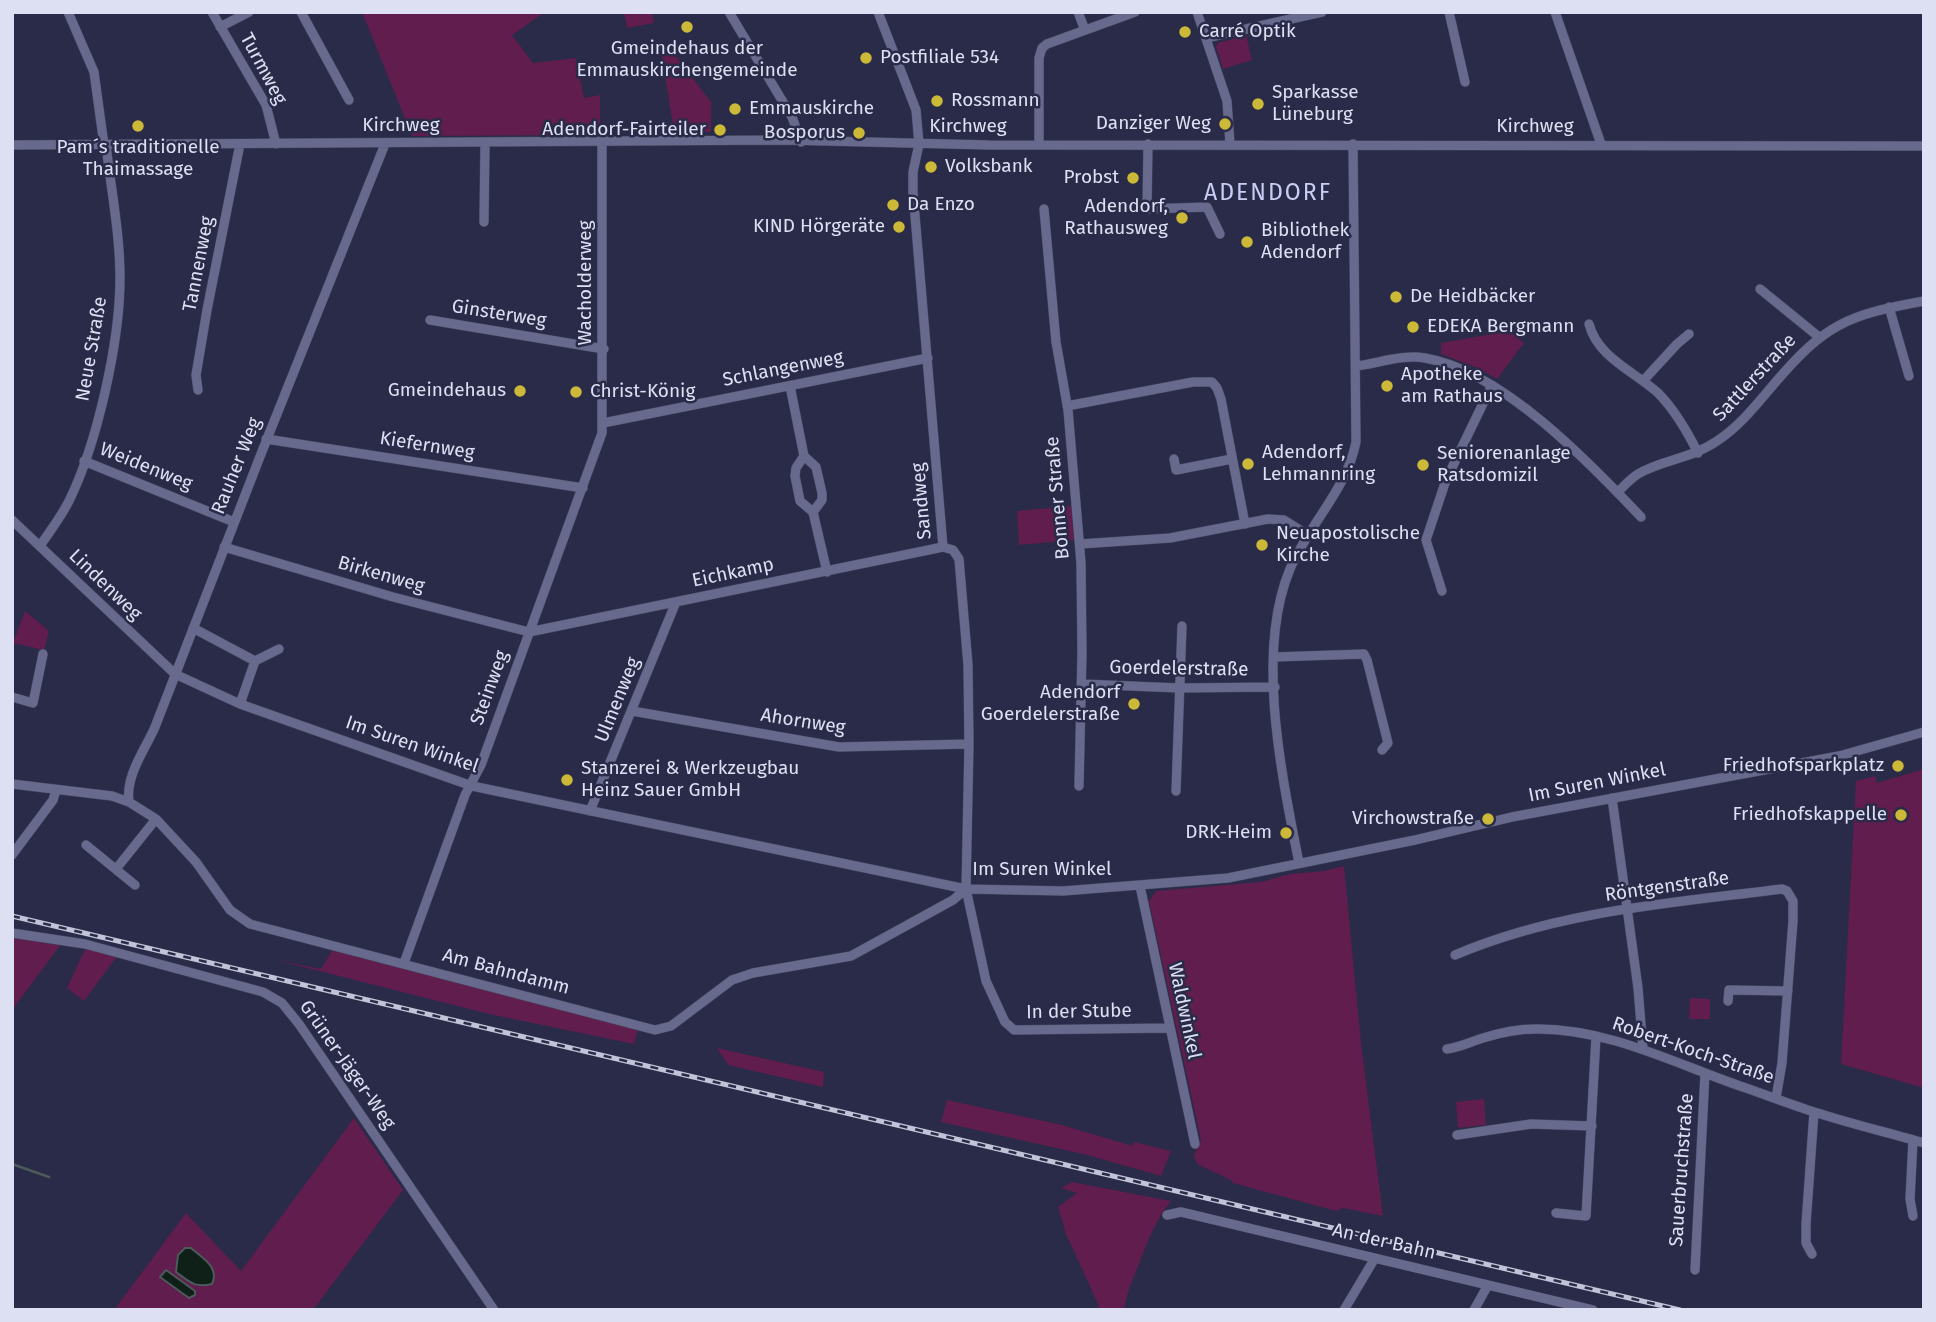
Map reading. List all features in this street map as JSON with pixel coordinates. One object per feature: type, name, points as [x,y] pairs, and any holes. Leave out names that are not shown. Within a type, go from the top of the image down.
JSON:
[{"type":"street","name":"Neue Straße","points":[[40,546],[66,507],[85,461],[107,376],[119,304],[119,265],[94,72],[68,12]]},
{"type":"street","name":"Turmweg","points":[[212,12],[266,105],[276,144]]},
{"type":"street","points":[[220,27],[249,12]]},
{"type":"street","points":[[300,12],[349,100]]},
{"type":"street","points":[[729,12],[792,117],[801,142]]},
{"type":"street","name":"Sandweg","points":[[878,12],[916,110],[919,144],[913,172],[913,192],[943,547],[953,550],[959,559],[968,665],[966,889]]},
{"type":"street","points":[[1078,12],[1085,30]]},
{"type":"street","points":[[1039,145],[1039,53],[1047,44],[1135,12]]},
{"type":"street","points":[[1197,12],[1227,101],[1230,144]]},
{"type":"street","points":[[1206,38],[1322,12]]},
{"type":"street","points":[[1449,12],[1465,82]]},
{"type":"street","points":[[1555,12],[1601,144]]},
{"type":"street","name":"Wacholderweg","points":[[602,142],[603,423]]},
{"type":"street","name":"Kirchweg","points":[[12,145],[801,142],[1039,145],[1924,146]]},
{"type":"street","points":[[484,222],[485,143]]},
{"type":"street","name":"Rauher Weg","points":[[130,802],[128,793],[132,777],[155,727],[266,439],[386,144]]},
{"type":"street","points":[[1148,144],[1147,209],[1207,208],[1220,233]]},
{"type":"street","points":[[1299,863],[1282,770],[1274,657],[1278,605],[1292,565],[1346,475],[1357,433],[1353,144]]},
{"type":"street","name":"Tannenweg","points":[[198,390],[196,375],[207,310],[240,145]]},
{"type":"street","name":"Bonner Straße","points":[[1044,209],[1055,334],[1067,406],[1083,589],[1079,786]]},
{"type":"street","points":[[1760,289],[1819,337]]},
{"type":"street","name":"Sattlerstraße","points":[[1618,492],[1638,474],[1698,453],[1728,433],[1819,337],[1852,318],[1889,307],[1924,301]]},
{"type":"street","points":[[1889,307],[1909,376]]},
{"type":"street","name":"Ginsterweg","points":[[430,320],[604,349]]},
{"type":"street","points":[[1589,324],[1592,338],[1601,348],[1643,380],[1674,412],[1698,453]]},
{"type":"street","points":[[1643,380],[1689,334]]},
{"type":"street","points":[[1357,366],[1404,357],[1425,358],[1446,363],[1492,385],[1544,424],[1618,492],[1641,517]]},
{"type":"street","name":"Schlangenweg","points":[[603,423],[928,358]]},
{"type":"street","points":[[1067,406],[1193,382],[1212,383],[1220,393],[1245,524]]},
{"type":"street","points":[[1442,592],[1426,540],[1446,480],[1492,385]]},
{"type":"street","points":[[790,386],[804,456],[816,467],[822,493],[822,500],[813,512]]},
{"type":"street","name":"Steinweg","points":[[404,963],[599,445],[603,423]]},
{"type":"street","name":"Kiefernweg","points":[[266,439],[583,488]]},
{"type":"street","points":[[804,456],[795,473],[800,501],[813,512],[827,572]]},
{"type":"street","points":[[1174,460],[1176,470],[1233,459]]},
{"type":"street","name":"Weidenweg","points":[[85,461],[234,522]]},
{"type":"street","points":[[1080,544],[1162,539],[1268,519],[1284,520],[1308,535]]},
{"type":"street","name":"Lindenweg","points":[[12,520],[175,674]]},
{"type":"street","name":"Birkenweg","points":[[224,547],[393,597],[529,632]]},
{"type":"street","name":"Eichkamp","points":[[529,632],[943,547]]},
{"type":"street","name":"Ulmenweg","points":[[590,811],[676,602]]},
{"type":"street","points":[[1176,791],[1182,626]]},
{"type":"street","points":[[193,628],[255,661]]},
{"type":"street","points":[[240,704],[255,661],[279,649]]},
{"type":"street","points":[[12,697],[33,702],[43,654]]},
{"type":"street","points":[[1274,657],[1363,654],[1368,664],[1388,743],[1382,750]]},
{"type":"street","name":"Im Suren Winkel","points":[[175,674],[240,704],[472,786],[966,889],[1063,891],[1212,880],[1415,840],[1500,819],[1839,756],[1924,732]]},
{"type":"street","name":"Goerdelerstraße","points":[[1082,684],[1179,688],[1275,687]]},
{"type":"street","name":"Ahornweg","points":[[632,712],[837,747],[969,744]]},
{"type":"street","name":"Am Bahndamm","points":[[12,784],[112,796],[130,802],[156,819],[196,862],[230,910],[244,921],[655,1030],[663,1030],[676,1023],[732,980],[753,973],[850,956],[953,900],[966,889]]},
{"type":"street","points":[[12,855],[52,800],[56,790]]},
{"type":"street","points":[[1612,798],[1628,909],[1643,1048]]},
{"type":"street","points":[[116,869],[156,819]]},
{"type":"street","points":[[86,845],[135,885]]},
{"type":"street","name":"Waldwinkel","points":[[1140,886],[1195,1144]]},
{"type":"street","name":"In der Stube","points":[[966,889],[986,981],[1005,1022],[1010,1027],[1020,1031],[1170,1028]]},
{"type":"street","name":"Röntgenstraße","points":[[1455,955],[1504,935],[1546,924],[1628,909],[1782,889],[1787,891],[1793,901],[1793,916],[1782,1063],[1776,1098]]},
{"type":"street","name":"Grüner-Jäger-Weg","points":[[12,933],[85,944],[262,992],[282,1003],[494,1310]]},
{"type":"street","points":[[1728,1001],[1729,990],[1788,991]]},
{"type":"street","name":"Robert-Koch-Straße","points":[[1447,1049],[1463,1047],[1489,1037],[1533,1029],[1562,1030],[1643,1048],[1814,1112],[1924,1143]]},
{"type":"street","points":[[1556,1213],[1586,1216],[1596,1037]]},
{"type":"street","name":"Sauerbruchstraße","points":[[1695,1270],[1698,1172],[1706,1073]]},
{"type":"street","points":[[1812,1254],[1806,1243],[1806,1224],[1814,1112]]},
{"type":"street","points":[[1457,1135],[1531,1125],[1592,1126]]},
{"type":"street","points":[[1913,1140],[1910,1199],[1913,1216]]},
{"type":"street","name":"An der Bahn","points":[[1167,1215],[1181,1212],[1589,1309]]},
{"type":"street","points":[[1344,1310],[1376,1258]]},
{"type":"street","points":[[1474,1310],[1488,1285]]},
{"type":"shaded area","points":[[362,12],[545,12],[512,35],[533,63],[576,58],[584,98],[600,95],[600,135],[412,136]]},
{"type":"shaded area","points":[[624,12],[652,12],[654,23],[627,28]]},
{"type":"shaded area","points":[[1246,35],[1252,60],[1223,69],[1216,47],[1218,43]]},
{"type":"shaded area","points":[[671,50],[711,102],[711,132],[674,132],[662,56],[665,51]]},
{"type":"shaded area","points":[[1509,331],[1524,343],[1497,379],[1480,369],[1441,354],[1441,343]]},
{"type":"shaded area","points":[[1071,506],[1074,540],[1019,545],[1017,511]]},
{"type":"shaded area","points":[[25,611],[49,631],[44,650],[13,643]]},
{"type":"shaded area","points":[[1924,769],[1924,1088],[1841,1064],[1856,781],[1875,776],[1877,783]]},
{"type":"shaded area","points":[[1344,866],[1361,1043],[1383,1216],[1343,1208],[1336,1211],[1233,1183],[1197,1164],[1194,1156],[1201,1140],[1149,901],[1156,891],[1261,882],[1290,874]]},
{"type":"shaded area","points":[[12,937],[62,943],[12,1010]]},
{"type":"shaded area","points":[[86,947],[118,955],[84,1001],[67,988]]},
{"type":"shaded area","points":[[333,949],[638,1029],[634,1044],[489,1014],[272,959],[321,969]]},
{"type":"shaded area","points":[[1690,998],[1710,999],[1710,1019],[1689,1019]]},
{"type":"shaded area","points":[[717,1048],[824,1072],[823,1087],[728,1065]]},
{"type":"shaded area","points":[[1484,1099],[1486,1125],[1458,1128],[1456,1102]]},
{"type":"shaded area","points":[[947,1100],[1062,1125],[1133,1146],[1134,1142],[1171,1151],[1161,1176],[1087,1155],[941,1122]]},
{"type":"shaded area","points":[[354,1118],[403,1190],[313,1310],[114,1310],[186,1213],[241,1271]]},
{"type":"shaded area","points":[[1072,1182],[1171,1201],[1148,1241],[1129,1289],[1124,1310],[1094,1310],[1099,1306],[1066,1234],[1058,1207],[1077,1193],[1061,1188]]},
{"type":"shaded area","points":[[185,1248],[191,1248],[209,1263],[214,1273],[212,1284],[196,1285],[176,1272],[178,1255]]},
{"type":"shaded area","points":[[166,1270],[195,1291],[195,1295],[189,1298],[160,1277]]},
{"type":"waterway","points":[[12,1164],[49,1177]]},
{"type":"railway","points":[[12,916],[1680,1310]]},
{"type":"place","name":"Gmeindehaus der Emmauskirchengemeinde","points":[[687,27]]},
{"type":"place","name":"Carré Optik","points":[[1185,32]]},
{"type":"place","name":"Postfiliale 534","points":[[866,58]]},
{"type":"place","name":"Rossmann","points":[[937,101]]},
{"type":"place","name":"Sparkasse Lüneburg","points":[[1258,104]]},
{"type":"place","name":"Emmauskirche","points":[[735,109]]},
{"type":"place","name":"Danziger Weg","points":[[1225,124]]},
{"type":"place","name":"Pam´s traditionelle Thaimassage","points":[[138,126]]},
{"type":"place","name":"Adendorf-Fairteiler","points":[[720,130]]},
{"type":"place","name":"Bosporus","points":[[859,133]]},
{"type":"place","name":"Volksbank","points":[[931,167]]},
{"type":"place","name":"Probst","points":[[1133,178]]},
{"type":"place","name":"Da Enzo","points":[[893,205]]},
{"type":"place","name":"Adendorf, Rathausweg","points":[[1182,218]]},
{"type":"place","name":"KIND Hörgeräte","points":[[899,227]]},
{"type":"place","name":"Bibliothek Adendorf","points":[[1247,242]]},
{"type":"place","name":"De Heidbäcker","points":[[1396,297]]},
{"type":"place","name":"EDEKA Bergmann","points":[[1413,327]]},
{"type":"place","name":"Apotheke am Rathaus","points":[[1387,386]]},
{"type":"place","name":"Gmeindehaus","points":[[520,391]]},
{"type":"place","name":"Christ-König","points":[[576,392]]},
{"type":"place","name":"Adendorf, Lehmannring","points":[[1248,464]]},
{"type":"place","name":"Seniorenanlage Ratsdomizil","points":[[1423,465]]},
{"type":"place","name":"Neuapostolische Kirche","points":[[1262,545]]},
{"type":"place","name":"Adendorf Goerdelerstraße","points":[[1134,704]]},
{"type":"place","name":"Friedhofsparkplatz","points":[[1898,766]]},
{"type":"place","name":"Stanzerei & Werkzeugbau Heinz Sauer GmbH","points":[[567,780]]},
{"type":"place","name":"Friedhofskappelle","points":[[1901,815]]},
{"type":"place","name":"Virchowstraße","points":[[1488,819]]},
{"type":"place","name":"DRK-Heim","points":[[1286,833]]},
{"type":"district","name":"ADENDORF","points":[[1268,194]]}]
